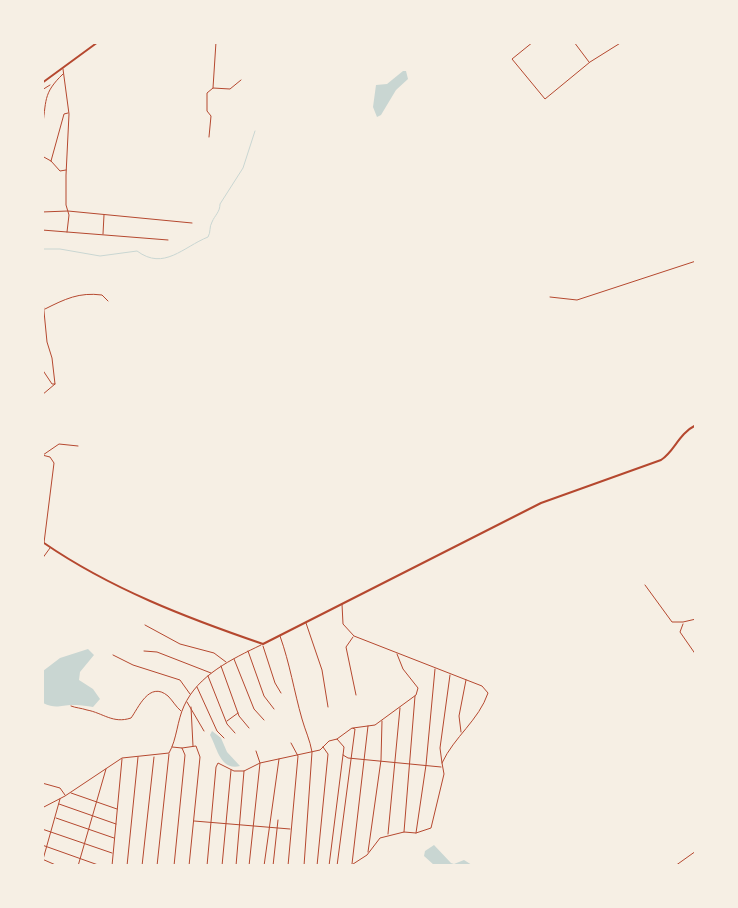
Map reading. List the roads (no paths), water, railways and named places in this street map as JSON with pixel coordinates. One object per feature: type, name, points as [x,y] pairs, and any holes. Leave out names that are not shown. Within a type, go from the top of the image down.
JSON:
[{"type":"street","points":[[42,84],[98,42]]},
{"type":"street","points":[[213,88],[216,42]]},
{"type":"street","points":[[532,42],[512,59],[545,99],[590,62],[622,42]]},
{"type":"street","points":[[574,42],[590,62]]},
{"type":"street","points":[[63,68],[69,114],[66,170],[67,232]]},
{"type":"street","points":[[42,90],[64,73]]},
{"type":"street","points":[[209,137],[211,116],[207,111],[207,92],[213,88],[230,89],[241,80]]},
{"type":"street","points":[[42,129],[46,95],[52,84]]},
{"type":"street","points":[[51,161],[64,114],[69,114]]},
{"type":"street","points":[[42,156],[51,161],[60,171],[66,170]]},
{"type":"street","points":[[42,212],[104,214],[192,222]]},
{"type":"street","points":[[103,235],[104,214]]},
{"type":"street","points":[[42,230],[168,240]]},
{"type":"street","points":[[550,297],[577,300],[696,262]]},
{"type":"street","points":[[43,272],[43,287]]},
{"type":"street","points":[[42,292],[47,342],[52,358],[55,384]]},
{"type":"street","points":[[44,312],[72,295],[102,295],[108,301]]},
{"type":"street","points":[[42,343],[47,342]]},
{"type":"street","points":[[42,369],[52,384],[55,384]]},
{"type":"street","points":[[42,395],[55,384]]},
{"type":"street","points":[[157,866],[169,754],[182,712],[190,694],[211,673],[234,658],[541,503],[660,460],[668,454],[682,435],[696,425]]},
{"type":"street","points":[[43,455],[59,444],[78,446]]},
{"type":"street","points":[[43,455],[50,457],[54,462],[43,542],[50,548],[177,614],[263,644]]},
{"type":"street","points":[[42,559],[50,548]]},
{"type":"street","points":[[645,585],[668,618],[676,623],[696,619]]},
{"type":"street","points":[[342,604],[343,624],[354,636],[482,686],[488,693],[485,702],[470,725],[461,733],[442,763],[441,767],[444,774],[432,824],[429,829],[416,834],[404,832],[380,838],[367,855],[351,865]]},
{"type":"street","points":[[306,622],[322,670],[328,707]]},
{"type":"street","points":[[683,622],[680,632],[696,655]]},
{"type":"street","points":[[145,625],[180,644],[214,653],[227,662]]},
{"type":"street","points":[[280,636],[289,662],[302,720],[310,739],[312,752],[304,866]]},
{"type":"street","points":[[354,636],[346,646],[356,695]]},
{"type":"street","points":[[263,644],[275,683],[281,693]]},
{"type":"street","points":[[144,651],[156,652],[211,673]]},
{"type":"street","points":[[248,651],[264,696],[274,709]]},
{"type":"street","points":[[113,654],[134,664],[180,680],[190,694]]},
{"type":"street","points":[[397,654],[403,668],[418,688],[415,696],[408,763],[404,832]]},
{"type":"street","points":[[234,658],[254,709],[264,720]]},
{"type":"street","points":[[221,666],[238,712],[249,728]]},
{"type":"street","points":[[416,834],[426,766],[435,668]]},
{"type":"street","points":[[442,763],[440,748],[450,674]]},
{"type":"street","points":[[208,676],[226,722],[234,733]]},
{"type":"street","points":[[461,733],[458,726],[466,680]]},
{"type":"street","points":[[197,687],[217,731],[224,738]]},
{"type":"street","points":[[71,706],[87,710],[105,718],[124,720],[131,718],[140,700],[147,695],[158,692],[166,694],[182,712]]},
{"type":"street","points":[[207,866],[216,767],[218,763],[232,770],[244,770],[260,763],[312,752],[324,747],[352,728],[368,726],[382,721],[415,696]]},
{"type":"street","points":[[187,701],[204,731]]},
{"type":"street","points":[[191,707],[193,746]]},
{"type":"street","points":[[388,835],[400,708]]},
{"type":"street","points":[[226,722],[238,712]]},
{"type":"street","points":[[367,855],[381,760],[382,721]]},
{"type":"street","points":[[351,865],[368,726]]},
{"type":"street","points":[[337,866],[355,732],[352,728]]},
{"type":"street","points":[[329,866],[344,755],[344,747],[337,739]]},
{"type":"street","points":[[288,866],[298,756],[291,743]]},
{"type":"street","points":[[172,747],[196,746],[200,758],[189,866]]},
{"type":"street","points":[[317,866],[328,754],[324,747]]},
{"type":"street","points":[[174,866],[185,755],[182,748]]},
{"type":"street","points":[[249,866],[260,763],[256,751]]},
{"type":"street","points":[[42,808],[65,796],[122,758],[169,754]]},
{"type":"street","points":[[344,755],[352,758],[441,767]]},
{"type":"street","points":[[142,866],[154,756]]},
{"type":"street","points":[[127,866],[138,757]]},
{"type":"street","points":[[112,866],[122,758]]},
{"type":"street","points":[[264,866],[280,758]]},
{"type":"street","points":[[78,866],[106,768]]},
{"type":"street","points":[[222,866],[232,770]]},
{"type":"street","points":[[236,866],[244,770]]},
{"type":"street","points":[[42,783],[60,788],[65,796]]},
{"type":"street","points":[[70,792],[118,810]]},
{"type":"street","points":[[42,864],[60,798]]},
{"type":"street","points":[[58,804],[116,824]]},
{"type":"street","points":[[55,818],[115,838]]},
{"type":"street","points":[[273,866],[278,820]]},
{"type":"street","points":[[193,821],[290,829]]},
{"type":"street","points":[[42,829],[113,854]]},
{"type":"street","points":[[42,845],[101,866]]},
{"type":"street","points":[[675,866],[696,851]]},
{"type":"street","points":[[43,859],[58,866]]},
{"type":"waterway","points":[[42,249],[60,249],[100,256],[137,251],[147,257],[156,259],[173,255],[208,237],[211,224],[220,204],[243,168],[255,131]]}]
